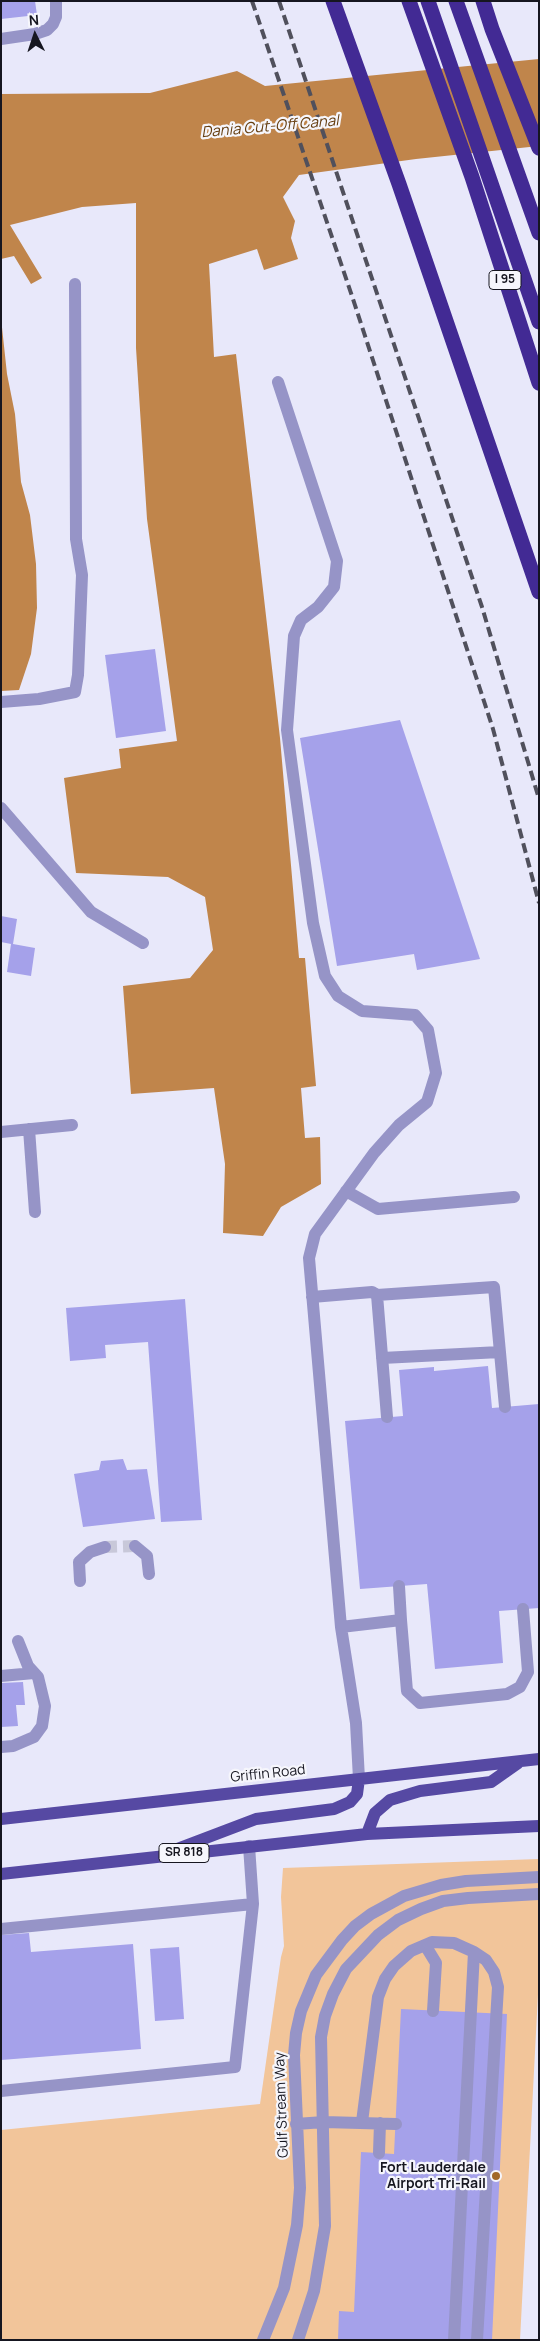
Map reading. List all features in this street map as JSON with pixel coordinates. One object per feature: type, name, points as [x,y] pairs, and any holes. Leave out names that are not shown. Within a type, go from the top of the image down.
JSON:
[{"type":"highway","points":[[333,1],[399,184],[539,592]]},
{"type":"highway","name":"I 95","points":[[409,1],[472,177],[539,383]]},
{"type":"highway","points":[[428,1],[440,31],[539,322]]},
{"type":"highway","points":[[456,1],[539,233]]},
{"type":"highway","points":[[483,1],[492,29],[539,148]]},
{"type":"main road","name":"Griffin Road","points":[[1,1819],[539,1760]]},
{"type":"main road","points":[[367,1834],[375,1813],[390,1800],[420,1791],[491,1782],[520,1762]]},
{"type":"main road","points":[[158,1856],[256,1819],[334,1809],[350,1802],[357,1794],[359,1780]]},
{"type":"main road","name":"SR 818","points":[[1,1874],[367,1834],[539,1826]]},
{"type":"street","points":[[1,39],[35,34],[47,30],[53,24],[56,17],[56,1]]},
{"type":"street","points":[[1,702],[39,699],[75,692],[78,675],[82,575],[76,539],[75,284]]},
{"type":"street","points":[[278,382],[337,561],[334,587],[318,607],[301,620],[294,636],[287,730],[313,923],[325,976],[338,996],[362,1011],[415,1015],[428,1030],[436,1073],[427,1102],[399,1125],[374,1153],[315,1234],[309,1258],[341,1627],[356,1723],[359,1780]]},
{"type":"street","points":[[1,808],[91,912],[143,942]]},
{"type":"street","points":[[1,1132],[72,1125]]},
{"type":"street","points":[[29,1129],[35,1212]]},
{"type":"street","points":[[346,1192],[378,1209],[514,1197]]},
{"type":"street","points":[[312,1297],[372,1292],[377,1296],[494,1287],[504,1407]]},
{"type":"street","points":[[377,1296],[387,1417]]},
{"type":"street","points":[[382,1358],[500,1352]]},
{"type":"street","points":[[135,1546],[147,1556],[149,1574]]},
{"type":"street","points":[[80,1581],[79,1562],[90,1552],[105,1547]]},
{"type":"street","points":[[399,1586],[407,1691],[420,1703],[507,1694],[520,1687],[528,1672],[523,1609]]},
{"type":"street","points":[[341,1627],[402,1620]]},
{"type":"street","points":[[1,1747],[13,1746],[34,1737],[42,1726],[45,1706],[38,1678],[28,1666],[18,1640]]},
{"type":"street","points":[[1,1676],[34,1673]]},
{"type":"street","points":[[1,2092],[235,2067],[253,1904],[248,1846]]},
{"type":"street","name":"Gulf Stream Way","points":[[263,2340],[284,2288],[297,2225],[300,2188],[294,2085],[296,2033],[308,1992],[316,1975],[342,1940],[371,1914],[404,1896],[422,1890],[466,1881],[539,1876]]},
{"type":"street","points":[[298,2340],[314,2291],[325,2226],[324,2122],[320,2062],[321,2037],[332,1994],[346,1969],[362,1950],[398,1920],[421,1908],[444,1901],[468,1898],[539,1894]]},
{"type":"street","points":[[1,1929],[253,1904]]},
{"type":"street","points":[[362,2122],[378,1997],[385,1979],[394,1966],[411,1951],[432,1942],[454,1943],[486,1960],[494,1972],[498,1987],[477,2340]]},
{"type":"street","points":[[425,1945],[436,1963],[433,2010]]},
{"type":"street","points":[[454,2340],[474,1952]]},
{"type":"street","points":[[296,2124],[324,2122],[396,2124]]},
{"type":"street","points":[[379,2153],[380,2123]]},
{"type":"shaded area","points":[[539,1859],[539,1975],[520,2340],[1,2340],[1,2130],[260,2104],[284,1946],[281,1897],[283,1868]]},
{"type":"water","name":"Dania Cut-Off Canal","points":[[539,59],[539,146],[416,159],[299,175],[283,197],[295,221],[291,238],[298,259],[264,270],[257,249],[209,264],[214,357],[236,354],[280,738],[299,958],[305,958],[316,1086],[301,1088],[305,1138],[320,1137],[321,1184],[281,1207],[263,1236],[223,1233],[225,1164],[214,1088],[131,1094],[123,986],[190,978],[213,950],[205,897],[168,877],[76,873],[64,778],[121,768],[119,749],[177,741],[147,519],[136,348],[136,203],[82,207],[10,225],[42,278],[31,284],[14,256],[1,259],[1,94],[150,93],[237,71],[265,86]]},
{"type":"water","points":[[1,318],[7,374],[15,414],[21,482],[30,515],[36,564],[37,608],[31,654],[19,690],[1,691]]},
{"type":"building","points":[[1,1],[35,1],[37,15],[1,19]]},
{"type":"building","points":[[155,649],[166,731],[116,738],[105,655]]},
{"type":"building","points":[[400,720],[480,959],[417,970],[414,954],[337,966],[300,738]]},
{"type":"building","points":[[1,916],[17,919],[13,944],[35,948],[31,976],[7,972],[11,944],[1,942]]},
{"type":"building","points":[[185,1299],[202,1520],[161,1522],[148,1342],[105,1345],[106,1358],[70,1361],[66,1308]]},
{"type":"building","points":[[488,1366],[492,1408],[539,1404],[539,1608],[499,1611],[503,1663],[435,1669],[427,1584],[360,1589],[345,1421],[403,1416],[399,1370],[434,1367],[434,1371]]},
{"type":"building","points":[[123,1459],[127,1470],[147,1469],[155,1519],[83,1527],[74,1474],[99,1470],[101,1461]]},
{"type":"building","points":[[23,1682],[25,1705],[16,1705],[18,1726],[1,1727],[1,1683]]},
{"type":"building","points":[[29,1933],[31,1952],[133,1944],[141,2049],[1,2060],[1,1935]]},
{"type":"building","points":[[179,1947],[184,2019],[155,2021],[150,1949]]},
{"type":"building","points":[[401,2009],[507,2014],[492,2340],[338,2340],[339,2311],[354,2312],[361,2152],[394,2154]]},
{"type":"tunnel","points":[[105,1547],[135,1546]]},
{"type":"railway","points":[[252,1],[353,299],[493,729],[539,903]]},
{"type":"railway","points":[[279,1],[482,607],[539,799]]},
{"type":"place","name":"Fort Lauderdale Airport Tri-Rail","points":[[496,2176]]}]
